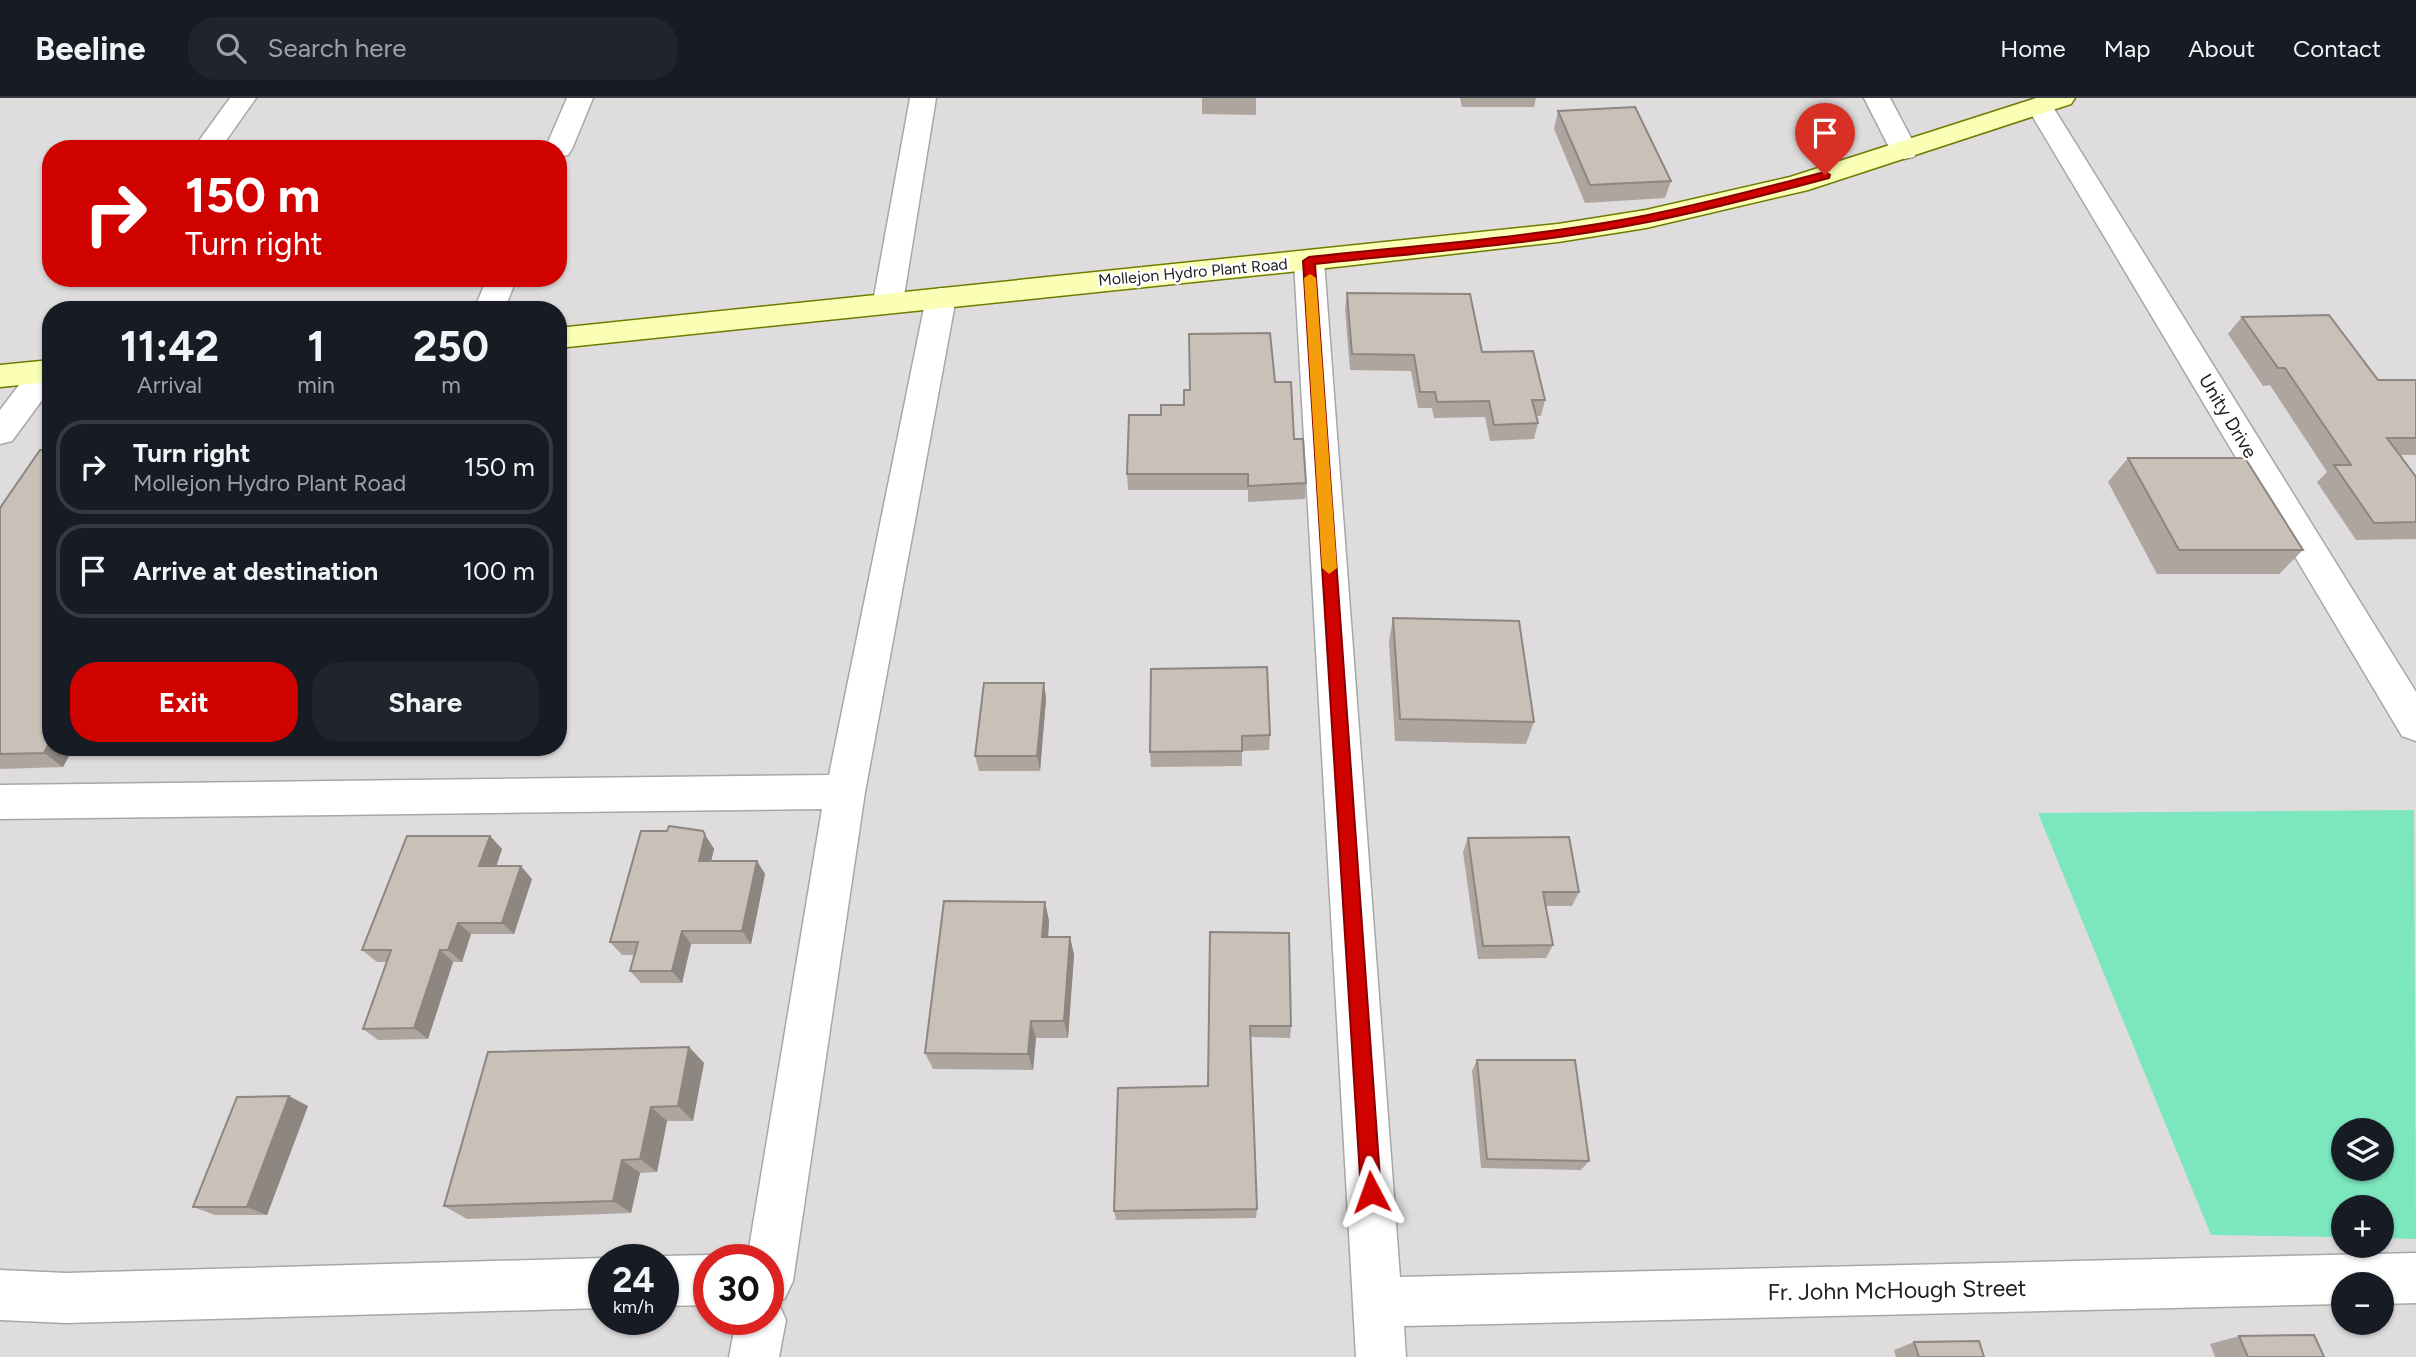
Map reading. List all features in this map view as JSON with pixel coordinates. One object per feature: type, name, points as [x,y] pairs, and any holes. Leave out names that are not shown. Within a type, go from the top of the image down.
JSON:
[{"type":"street","points":[[213,140],[243,98]]},
{"type":"street","points":[[562,140],[580,98]]},
{"type":"street","points":[[888,302],[923,98]]},
{"type":"street","points":[[1877,98],[1904,151]]},
{"type":"street","name":"Mollejon Hydro Plant Road","points":[[567,337],[888,302],[1309,261],[1546,234],[1646,219],[1798,184],[2051,102]]},
{"type":"street","name":"Unity Drive","points":[[2051,102],[2416,725]]},
{"type":"street","points":[[1309,261],[1381,1357]]},
{"type":"street","points":[[774,1244],[845,792],[941,298]]},
{"type":"street","points":[[0,376],[42,373]]},
{"type":"street","points":[[0,433],[42,381]]},
{"type":"street","points":[[0,802],[845,792]]},
{"type":"street","name":"Fr. John McHough Street","points":[[1378,1302],[2416,1278]]},
{"type":"street","points":[[0,1295],[65,1298],[588,1283]]},
{"type":"street","points":[[754,1357],[758,1335]]},
{"type":"shaded area","points":[[0,98],[2416,98],[2416,1357],[0,1357]]},
{"type":"green space","points":[[2414,810],[2416,1239],[2394,1238],[2394,1195],[2331,1195],[2331,1237],[2211,1235],[2038,813]]},
{"type":"building","points":[[1635,107],[1671,181],[1590,185],[1558,111]]},
{"type":"building","points":[[1347,293],[1470,294],[1482,352],[1533,351],[1545,400],[1532,400],[1538,423],[1494,425],[1489,401],[1437,402],[1435,392],[1420,392],[1414,355],[1352,354]]},
{"type":"building","points":[[2329,315],[2378,380],[2416,380],[2416,438],[2387,438],[2416,477],[2416,522],[2374,523],[2334,465],[2351,465],[2285,368],[2278,368],[2242,317]]},
{"type":"building","points":[[1270,333],[1275,382],[1291,382],[1294,439],[1303,439],[1306,483],[1248,486],[1248,474],[1127,474],[1129,415],[1161,415],[1161,405],[1184,405],[1184,390],[1190,390],[1189,334]]},
{"type":"building","points":[[42,450],[42,753],[0,754],[0,508]]},
{"type":"building","points":[[2128,458],[2245,458],[2303,550],[2179,550]]},
{"type":"building","points":[[1393,618],[1519,621],[1534,722],[1400,719]]},
{"type":"building","points":[[1267,667],[1270,735],[1242,736],[1242,751],[1150,752],[1151,669]]},
{"type":"building","points":[[984,683],[1044,683],[1037,756],[975,756]]},
{"type":"building","points":[[669,826],[703,831],[705,835],[699,861],[757,861],[742,931],[682,931],[672,971],[630,971],[638,942],[610,942],[641,831],[667,831]]},
{"type":"building","points":[[407,836],[490,836],[479,866],[521,866],[502,923],[458,923],[448,950],[440,950],[414,1028],[363,1029],[391,950],[362,950]]},
{"type":"building","points":[[1569,837],[1579,892],[1543,892],[1553,945],[1483,946],[1468,838]]},
{"type":"building","points":[[944,901],[1045,902],[1042,937],[1070,937],[1064,1021],[1031,1021],[1028,1054],[925,1053]]},
{"type":"building","points":[[1210,932],[1289,933],[1291,1026],[1250,1026],[1257,1209],[1114,1211],[1118,1088],[1208,1086]]},
{"type":"building","points":[[689,1047],[678,1106],[651,1107],[640,1159],[622,1160],[613,1201],[444,1206],[488,1052]]},
{"type":"building","points":[[1477,1060],[1575,1060],[1589,1161],[1487,1159]]},
{"type":"building","points":[[289,1096],[247,1207],[193,1207],[237,1097]]},
{"type":"building","points":[[2314,1335],[2324,1357],[2248,1357],[2239,1336]]},
{"type":"building","points":[[1979,1341],[1984,1357],[1919,1357],[1914,1342]]},
{"type":"slow traffic","points":[[1310,278],[1329,568]]},
{"type":"route","points":[[1371,1192],[1309,261],[1546,234],[1646,219],[1721,203],[1825,175]]}]
